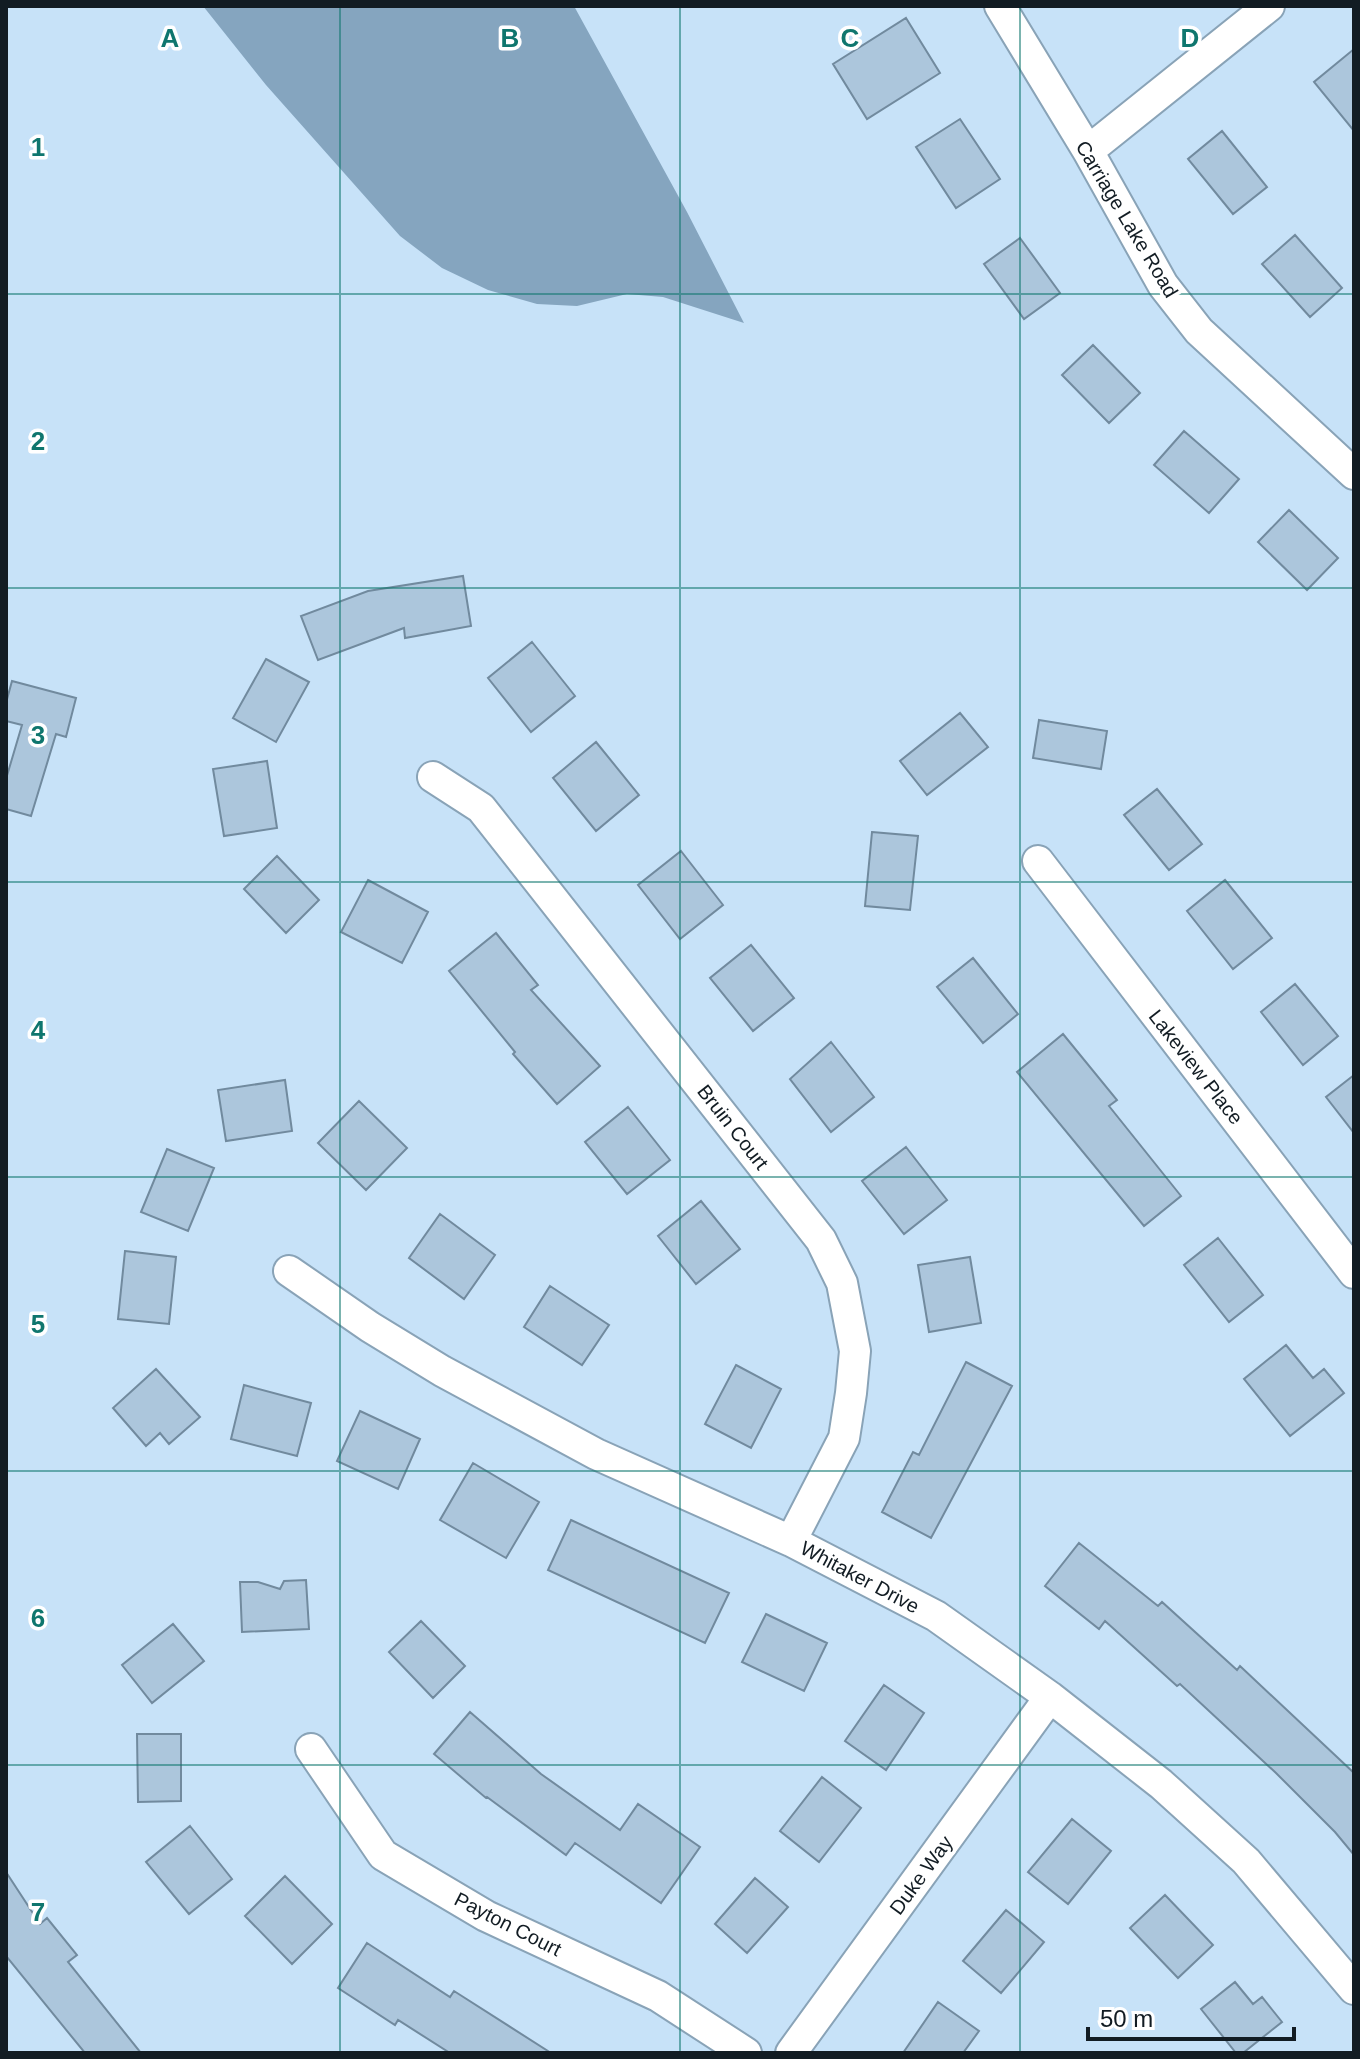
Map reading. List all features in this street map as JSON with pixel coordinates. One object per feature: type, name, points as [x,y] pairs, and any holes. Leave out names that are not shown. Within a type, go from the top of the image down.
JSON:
[{"type":"street","name":"Carriage Lake Road","points":[[1000,6],[1088,151],[1163,285],[1199,331],[1354,474]]},
{"type":"street","points":[[1088,151],[1269,6]]},
{"type":"street","name":"Bruin Court","points":[[433,777],[481,808],[821,1240],[842,1283],[855,1351],[844,1438],[791,1541]]},
{"type":"street","name":"Lakeview Place","points":[[1038,861],[1354,1273]]},
{"type":"street","name":"Whitaker Drive","points":[[289,1271],[370,1327],[456,1379],[596,1454],[791,1541],[936,1616],[1050,1697],[1161,1784],[1246,1861],[1354,1989]]},
{"type":"street","name":"Duke Way","points":[[791,2053],[1050,1697]]},
{"type":"street","name":"Payton Court","points":[[311,1749],[383,1855],[486,1916],[658,1996],[746,2053]]},
{"type":"water","points":[[203,6],[574,6],[744,323],[663,297],[627,294],[577,306],[537,304],[488,290],[442,268],[400,236],[266,85]]},
{"type":"building","points":[[906,18],[940,73],[867,119],[833,64]]},
{"type":"building","points":[[1354,49],[1354,131],[1314,82]]},
{"type":"building","points":[[960,119],[1000,179],[956,208],[916,147]]},
{"type":"building","points":[[1222,131],[1267,187],[1233,214],[1188,159]]},
{"type":"building","points":[[1295,235],[1342,288],[1310,317],[1262,264]]},
{"type":"building","points":[[1020,238],[1060,293],[1024,319],[984,264]]},
{"type":"building","points":[[1093,345],[1140,393],[1109,423],[1062,375]]},
{"type":"building","points":[[1184,431],[1239,479],[1209,513],[1154,465]]},
{"type":"building","points":[[1289,510],[1338,558],[1307,590],[1258,542]]},
{"type":"building","points":[[463,576],[471,626],[405,638],[404,628],[318,660],[301,616],[368,591]]},
{"type":"building","points":[[532,642],[575,696],[531,732],[488,678]]},
{"type":"building","points":[[266,659],[309,682],[276,742],[233,718]]},
{"type":"building","points":[[12,681],[76,698],[66,737],[56,734],[31,816],[6,809],[6,779],[22,725],[6,721],[6,703]]},
{"type":"building","points":[[960,713],[988,747],[927,795],[900,761]]},
{"type":"building","points":[[1039,720],[1107,731],[1101,769],[1033,758]]},
{"type":"building","points":[[596,742],[639,795],[596,831],[553,778]]},
{"type":"building","points":[[267,761],[277,828],[224,836],[213,769]]},
{"type":"building","points":[[1157,789],[1202,844],[1169,870],[1124,815]]},
{"type":"building","points":[[872,832],[918,836],[910,910],[865,906]]},
{"type":"building","points":[[681,851],[723,905],[680,939],[638,885]]},
{"type":"building","points":[[277,856],[319,900],[286,933],[244,889]]},
{"type":"building","points":[[368,880],[428,912],[402,963],[341,932]]},
{"type":"building","points":[[1225,880],[1272,938],[1233,969],[1187,911]]},
{"type":"building","points":[[496,933],[538,985],[531,990],[600,1066],[557,1104],[513,1054],[515,1052],[449,971]]},
{"type":"building","points":[[751,945],[794,998],[753,1031],[710,978]]},
{"type":"building","points":[[973,958],[1018,1014],[983,1043],[937,987]]},
{"type":"building","points":[[1295,984],[1338,1036],[1303,1065],[1261,1012]]},
{"type":"building","points":[[1063,1034],[1117,1100],[1109,1106],[1181,1196],[1144,1226],[1017,1072]]},
{"type":"building","points":[[831,1042],[874,1097],[831,1132],[790,1079]]},
{"type":"building","points":[[1354,1075],[1354,1133],[1326,1097]]},
{"type":"building","points":[[285,1080],[292,1131],[226,1141],[218,1090]]},
{"type":"building","points":[[359,1101],[407,1148],[366,1190],[318,1143]]},
{"type":"building","points":[[628,1107],[670,1160],[627,1194],[585,1142]]},
{"type":"building","points":[[906,1147],[947,1200],[904,1234],[862,1181]]},
{"type":"building","points":[[167,1149],[214,1168],[188,1231],[141,1212]]},
{"type":"building","points":[[701,1201],[740,1249],[696,1284],[658,1236]]},
{"type":"building","points":[[440,1214],[495,1255],[464,1299],[409,1258]]},
{"type":"building","points":[[1218,1238],[1263,1295],[1229,1322],[1184,1265]]},
{"type":"building","points":[[125,1251],[176,1257],[169,1324],[118,1319]]},
{"type":"building","points":[[970,1257],[981,1323],[929,1332],[918,1265]]},
{"type":"building","points":[[550,1286],[609,1325],[582,1365],[524,1327]]},
{"type":"building","points":[[1286,1345],[1313,1378],[1324,1369],[1344,1393],[1290,1436],[1244,1379]]},
{"type":"building","points":[[966,1362],[1012,1386],[931,1538],[882,1512],[913,1452],[919,1455]]},
{"type":"building","points":[[736,1365],[781,1389],[751,1448],[705,1424]]},
{"type":"building","points":[[156,1369],[200,1417],[169,1444],[160,1433],[146,1446],[113,1408]]},
{"type":"building","points":[[244,1385],[311,1403],[297,1456],[231,1439]]},
{"type":"building","points":[[360,1411],[420,1439],[398,1489],[337,1461]]},
{"type":"building","points":[[473,1463],[539,1502],[506,1558],[440,1520]]},
{"type":"building","points":[[571,1520],[729,1593],[705,1643],[548,1570]]},
{"type":"building","points":[[1079,1543],[1158,1606],[1162,1602],[1237,1670],[1240,1666],[1354,1773],[1354,1855],[1276,1773],[1180,1684],[1177,1686],[1105,1621],[1099,1629],[1045,1586]]},
{"type":"building","points":[[306,1580],[309,1629],[242,1632],[240,1582],[258,1582],[280,1589],[284,1581]]},
{"type":"building","points":[[766,1614],[827,1643],[804,1691],[742,1662]]},
{"type":"building","points":[[421,1621],[465,1666],[433,1698],[389,1652]]},
{"type":"building","points":[[173,1624],[204,1661],[152,1703],[122,1665]]},
{"type":"building","points":[[884,1685],[924,1713],[886,1770],[845,1741]]},
{"type":"building","points":[[470,1712],[541,1774],[620,1830],[638,1804],[700,1847],[661,1903],[575,1843],[566,1855],[486,1798],[434,1754]]},
{"type":"building","points":[[137,1734],[181,1734],[181,1801],[138,1802]]},
{"type":"building","points":[[822,1777],[861,1808],[819,1862],[780,1831]]},
{"type":"building","points":[[1072,1819],[1111,1851],[1068,1904],[1028,1872]]},
{"type":"building","points":[[190,1826],[232,1879],[189,1914],[146,1862]]},
{"type":"building","points":[[6,1872],[40,1924],[47,1918],[77,1955],[68,1962],[141,2053],[85,2053],[6,1956]]},
{"type":"building","points":[[285,1876],[332,1924],[292,1964],[245,1916]]},
{"type":"building","points":[[755,1878],[788,1907],[747,1953],[715,1924]]},
{"type":"building","points":[[1165,1895],[1213,1945],[1178,1978],[1130,1928]]},
{"type":"building","points":[[1006,1910],[1044,1942],[1001,1993],[963,1961]]},
{"type":"building","points":[[367,1943],[450,1997],[454,1991],[551,2053],[450,2053],[398,2020],[395,2025],[338,1988]]},
{"type":"building","points":[[1235,1982],[1253,2004],[1262,1997],[1282,2022],[1243,2053],[1236,2053],[1201,2009]]},
{"type":"building","points":[[938,2002],[979,2031],[963,2053],[903,2053]]}]
